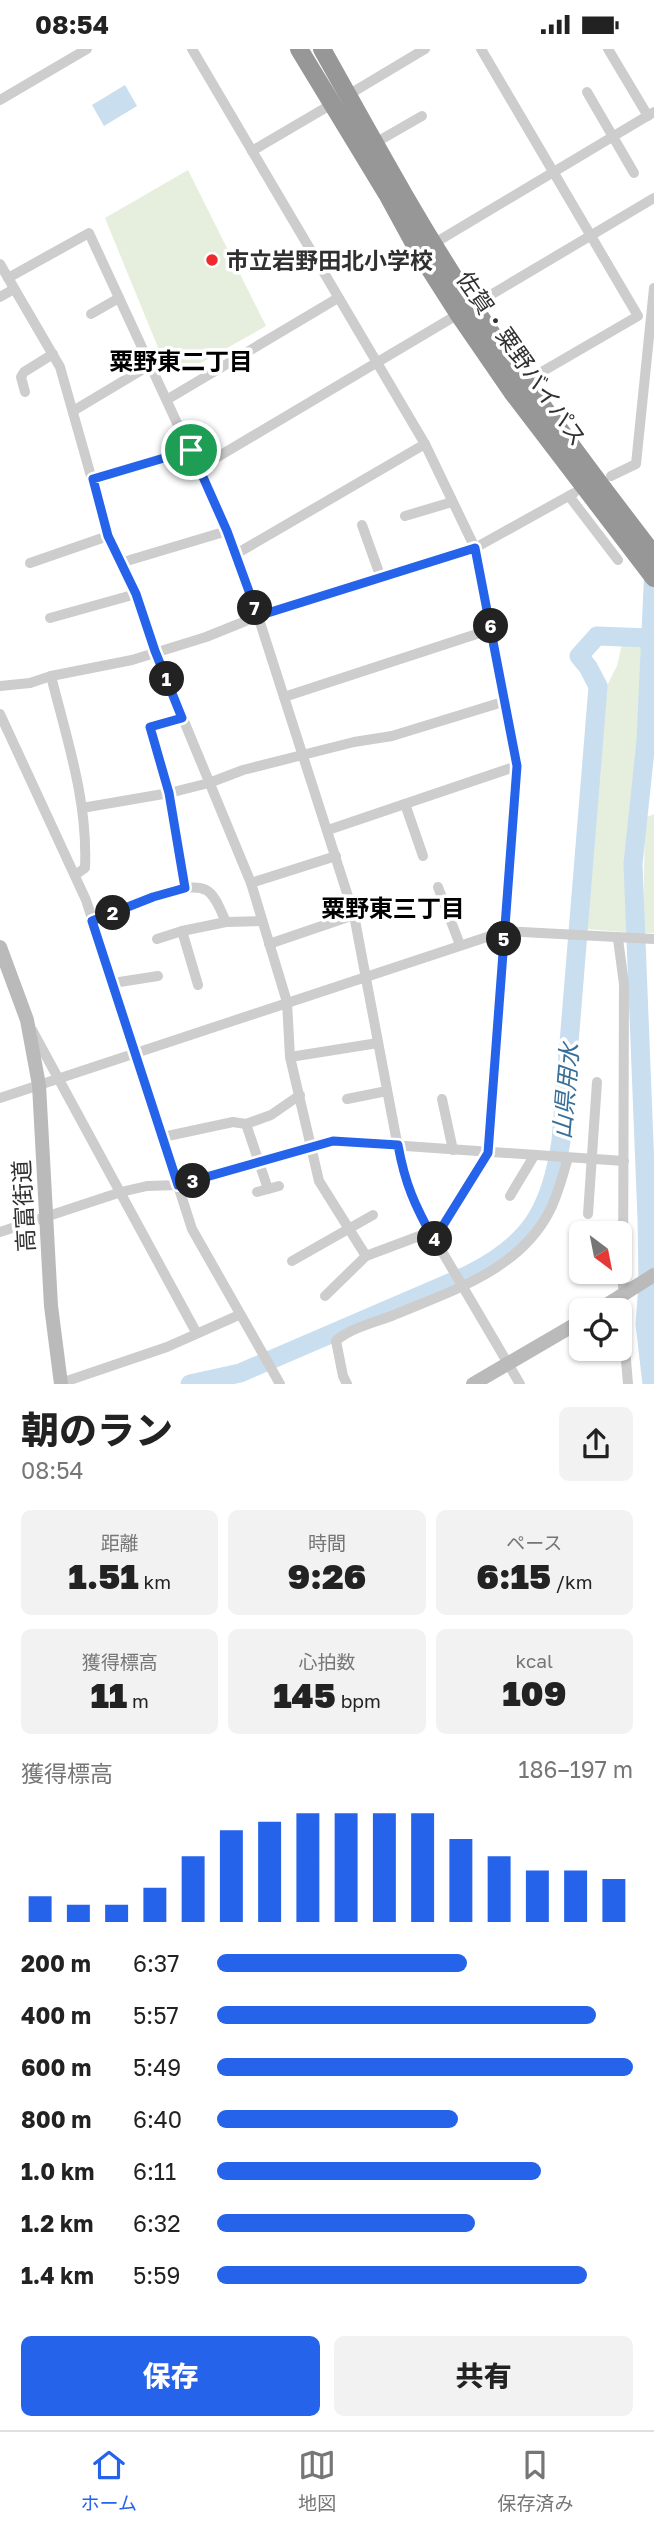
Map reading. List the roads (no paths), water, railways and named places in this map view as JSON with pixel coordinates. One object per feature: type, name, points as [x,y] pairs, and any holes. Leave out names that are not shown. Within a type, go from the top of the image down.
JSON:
[{"type":"highway","name":"佐賀・粟野バイパス","points":[[299,49],[376,143],[433,243],[512,393],[654,578]]},
{"type":"highway","name":"佐賀・粟野バイパス","points":[[322,49],[340,99],[417,249],[526,381],[654,555]]},
{"type":"street","points":[[0,100],[87,49]]},
{"type":"street","points":[[192,49],[425,444],[475,548],[517,766],[488,1153],[432,1236],[366,1256],[325,1296]]},
{"type":"street","points":[[252,151],[425,49]]},
{"type":"street","points":[[481,49],[638,316],[650,325]]},
{"type":"street","points":[[433,243],[651,114],[608,49]]},
{"type":"street","points":[[587,92],[634,173]]},
{"type":"street","points":[[376,143],[422,116]]},
{"type":"street","points":[[200,468],[654,198]]},
{"type":"street","points":[[8,278],[89,233],[200,468],[227,531],[258,616],[354,915],[403,1174],[410,1197],[520,1384]]},
{"type":"street","points":[[0,264],[61,367],[108,536],[136,594],[155,651],[250,883],[262,921],[287,1002],[290,1057],[318,1181],[366,1256]]},
{"type":"street","points":[[611,476],[636,464],[654,288]]},
{"type":"street","points":[[0,297],[14,289]]},
{"type":"street","points":[[91,314],[119,298]]},
{"type":"street","points":[[168,399],[338,298]]},
{"type":"street","points":[[526,381],[638,316]]},
{"type":"street","points":[[25,392],[22,377],[24,372],[53,354]]},
{"type":"street","points":[[73,411],[150,365]]},
{"type":"street","points":[[236,554],[425,444]]},
{"type":"street","points":[[93,479],[191,450]]},
{"type":"street","points":[[0,686],[30,683],[51,676],[132,660],[206,637],[258,616],[475,548],[571,494],[618,560]]},
{"type":"street","points":[[405,516],[452,502]]},
{"type":"street","points":[[362,525],[381,578]]},
{"type":"street","points":[[120,563],[227,531]]},
{"type":"street","points":[[30,563],[108,536]]},
{"type":"street","points":[[50,618],[136,594]]},
{"type":"street","points":[[284,697],[492,629]]},
{"type":"street","points":[[51,676],[76,774],[86,833],[85,868],[75,875]]},
{"type":"street","points":[[82,808],[209,783],[243,770],[392,736],[506,701]]},
{"type":"street","points":[[0,714],[75,875],[113,983],[192,1229],[280,1384]]},
{"type":"street","points":[[182,718],[150,727],[169,793],[185,888]]},
{"type":"street","points":[[328,830],[517,766]]},
{"type":"street","points":[[405,804],[423,856]]},
{"type":"street","points":[[250,883],[336,856]]},
{"type":"street","points":[[438,887],[460,946]]},
{"type":"street","points":[[92,921],[153,897],[185,888],[204,888],[212,894],[226,922]]},
{"type":"street","points":[[269,944],[354,915]]},
{"type":"street","points":[[157,939],[226,922],[262,921]]},
{"type":"street","points":[[182,931],[198,985]]},
{"type":"street","points":[[0,1098],[505,931],[654,939]]},
{"type":"street","points":[[615,1298],[624,1161],[624,984],[621,939]]},
{"type":"street","name":"高富街道","points":[[0,949],[27,1020],[39,1085],[51,1306],[61,1383]]},
{"type":"street","points":[[113,983],[158,976]]},
{"type":"street","points":[[27,1020],[196,1332]]},
{"type":"street","points":[[290,1057],[378,1042]]},
{"type":"street","points":[[588,1214],[597,1082]]},
{"type":"street","points":[[347,1099],[387,1091]]},
{"type":"street","points":[[163,1137],[233,1122],[246,1124],[271,1115],[300,1095]]},
{"type":"street","points":[[442,1099],[453,1150]]},
{"type":"street","points":[[246,1124],[268,1189]]},
{"type":"street","points":[[0,1232],[121,1192],[147,1186],[178,1185],[333,1141],[624,1161]]},
{"type":"street","points":[[510,1196],[534,1156]]},
{"type":"street","points":[[347,1384],[336,1341],[461,1287],[514,1256],[548,1215],[556,1197],[562,1157]]},
{"type":"street","points":[[292,1261],[373,1215]]},
{"type":"street","points":[[621,1298],[654,1275]]},
{"type":"street","points":[[61,1383],[166,1347],[239,1315]]},
{"type":"street","points":[[473,1384],[569,1328]]},
{"type":"street","points":[[626,1361],[628,1384]]},
{"type":"water","points":[[125,85],[137,106],[104,126],[92,105]]},
{"type":"waterway","points":[[652,1384],[645,1324],[648,1285],[647,1219],[633,864],[646,741],[654,566]]},
{"type":"waterway","name":"山県用水","points":[[190,1384],[240,1373],[468,1275],[508,1251],[534,1222],[551,1186],[561,1141],[598,686],[579,656],[597,636],[650,638]]},
{"type":"place","name":"市立岩野田北小学校","points":[[212,260]]},
{"type":"district","name":"粟野東二丁目","points":[[181,360]]},
{"type":"district","name":"粟野東三丁目","points":[[393,907]]}]
